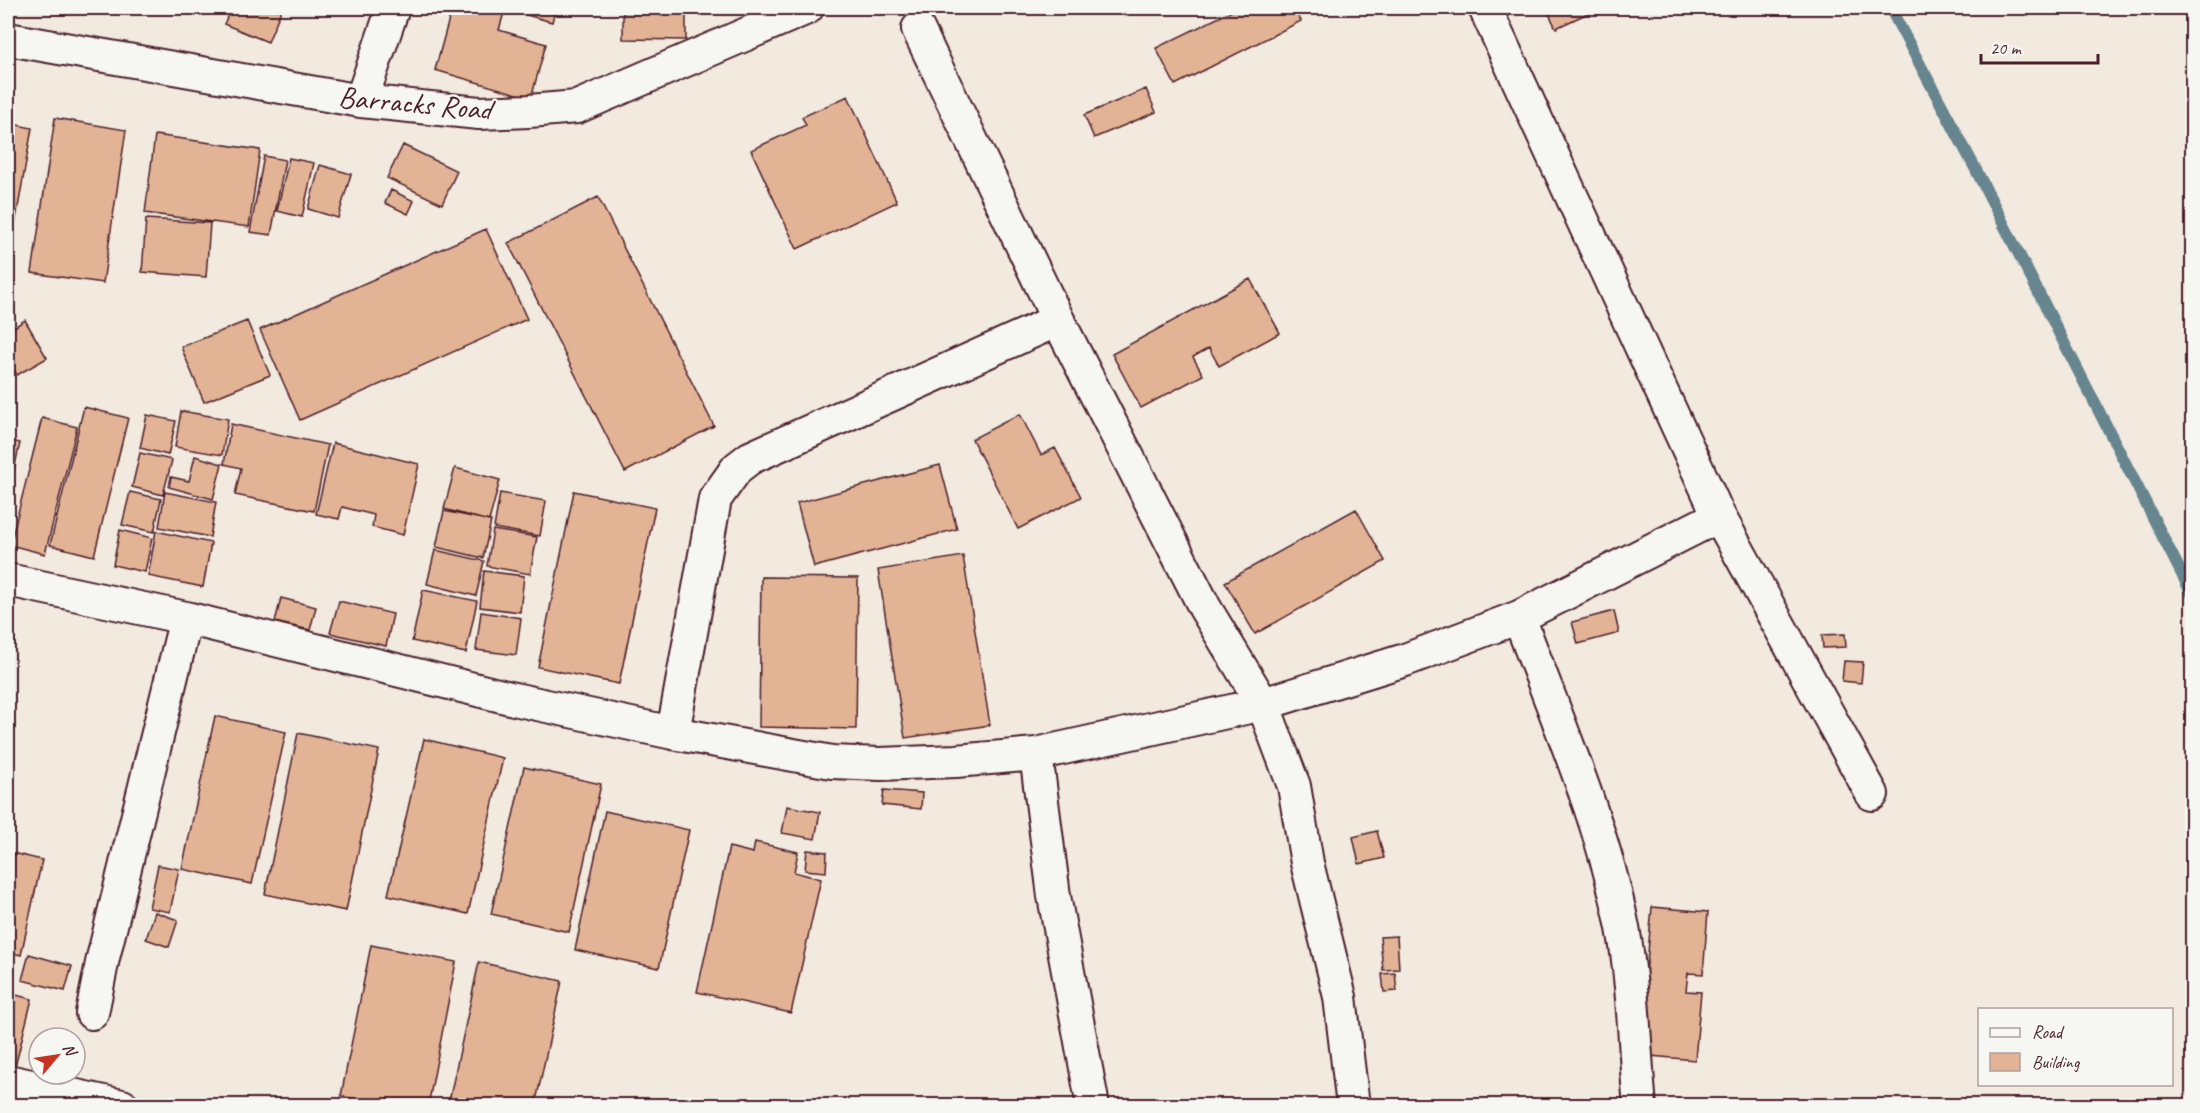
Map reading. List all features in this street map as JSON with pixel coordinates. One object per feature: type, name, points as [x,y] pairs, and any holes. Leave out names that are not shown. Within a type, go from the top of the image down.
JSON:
[{"type":"street","points":[[361,101],[393,8]]},
{"type":"street","name":"Barracks Road","points":[[8,39],[361,101],[479,113],[576,107],[807,8]]},
{"type":"street","points":[[1485,8],[1719,516],[1872,794]]},
{"type":"street","points":[[918,29],[1058,320],[1205,608],[1263,704],[1294,786],[1307,863],[1340,997],[1353,1106]]},
{"type":"street","points":[[673,734],[716,499],[737,468],[750,458],[1058,320]]},
{"type":"street","points":[[8,580],[186,618],[514,699],[673,734],[832,762],[880,764],[956,761],[1036,754],[1263,704],[1405,660],[1519,617],[1719,516]]},
{"type":"street","points":[[1519,617],[1574,759],[1602,845],[1623,928],[1632,990],[1640,1106]]},
{"type":"street","points":[[92,1012],[103,958],[186,618]]},
{"type":"street","points":[[1036,754],[1054,896],[1093,1106]]},
{"type":"street","points":[[8,1081],[122,1106]]},
{"type":"building","points":[[231,8],[282,8],[268,42],[224,24]]},
{"type":"building","points":[[452,8],[556,8],[552,22],[505,9],[499,30],[546,44],[531,98],[435,70]]},
{"type":"building","points":[[623,8],[686,8],[686,40],[623,39]]},
{"type":"building","points":[[1238,8],[1294,8],[1301,21],[1175,85],[1156,48]]},
{"type":"building","points":[[1546,8],[1599,8],[1556,28]]},
{"type":"building","points":[[1146,89],[1156,112],[1094,138],[1084,115]]},
{"type":"building","points":[[848,96],[897,202],[797,249],[751,150],[806,125],[802,117]]},
{"type":"building","points":[[55,118],[126,130],[103,283],[32,273]]},
{"type":"building","points":[[8,123],[32,128],[8,264]]},
{"type":"building","points":[[155,135],[260,150],[249,227],[145,213]]},
{"type":"building","points":[[403,145],[457,171],[442,204],[387,178]]},
{"type":"building","points":[[264,156],[285,160],[271,235],[250,232]]},
{"type":"building","points":[[289,158],[314,163],[302,217],[277,211]]},
{"type":"building","points":[[320,165],[351,174],[338,218],[308,209]]},
{"type":"building","points":[[391,190],[414,201],[408,214],[385,203]]},
{"type":"building","points":[[598,197],[714,426],[625,472],[508,243]]},
{"type":"building","points":[[146,219],[210,223],[206,277],[142,272]]},
{"type":"building","points":[[486,229],[527,319],[300,420],[260,330]]},
{"type":"building","points":[[1250,279],[1280,333],[1219,366],[1209,348],[1193,357],[1203,375],[1141,408],[1112,354]]},
{"type":"building","points":[[25,320],[47,358],[17,375],[8,359],[8,331]]},
{"type":"building","points":[[247,321],[270,375],[204,402],[181,347]]},
{"type":"building","points":[[84,407],[128,418],[94,556],[50,545]]},
{"type":"building","points":[[181,411],[228,419],[222,455],[175,447]]},
{"type":"building","points":[[1020,414],[1041,455],[1055,448],[1081,497],[1018,529],[972,439]]},
{"type":"building","points":[[147,415],[176,421],[168,455],[140,448]]},
{"type":"building","points":[[42,418],[77,427],[45,554],[10,545]]},
{"type":"building","points":[[231,424],[328,445],[314,511],[235,495],[241,468],[224,464]]},
{"type":"building","points":[[8,440],[20,443],[8,497]]},
{"type":"building","points":[[333,443],[419,464],[403,535],[372,527],[374,515],[342,507],[339,519],[316,514]]},
{"type":"building","points":[[140,453],[172,460],[163,495],[132,487]]},
{"type":"building","points":[[195,456],[222,464],[213,499],[169,487],[171,477],[189,481]]},
{"type":"building","points":[[940,465],[957,529],[814,567],[797,503]]},
{"type":"building","points":[[455,468],[500,480],[489,521],[444,509]]},
{"type":"building","points":[[574,491],[655,508],[619,684],[538,667]]},
{"type":"building","points":[[130,492],[161,499],[154,532],[122,525]]},
{"type":"building","points":[[165,492],[216,502],[210,537],[159,527]]},
{"type":"building","points":[[500,493],[546,501],[540,536],[494,528]]},
{"type":"building","points":[[1356,509],[1385,561],[1255,634],[1225,582]]},
{"type":"building","points":[[444,511],[491,521],[483,558],[436,547]]},
{"type":"building","points":[[120,530],[152,538],[145,572],[113,565]]},
{"type":"building","points":[[493,530],[537,537],[530,574],[487,566]]},
{"type":"building","points":[[156,531],[211,543],[203,587],[148,576]]},
{"type":"building","points":[[435,550],[484,561],[476,596],[427,584]]},
{"type":"building","points":[[963,556],[990,725],[905,738],[878,570]]},
{"type":"building","points":[[484,571],[524,576],[520,612],[480,607]]},
{"type":"building","points":[[761,577],[858,578],[856,729],[759,727]]},
{"type":"building","points":[[423,590],[477,601],[466,653],[412,641]]},
{"type":"building","points":[[281,598],[316,607],[310,630],[275,622]]},
{"type":"building","points":[[339,601],[393,614],[386,646],[330,633]]},
{"type":"building","points":[[1614,611],[1619,633],[1578,644],[1572,622]]},
{"type":"building","points":[[481,612],[521,618],[516,655],[476,650]]},
{"type":"building","points":[[1845,634],[1846,647],[1823,648],[1822,635]]},
{"type":"building","points":[[1844,661],[1863,662],[1861,683],[1842,681]]},
{"type":"building","points":[[215,716],[286,732],[252,884],[182,869]]},
{"type":"building","points":[[298,733],[379,750],[346,911],[265,894]]},
{"type":"building","points":[[424,739],[503,758],[468,914],[388,895]]},
{"type":"building","points":[[524,767],[601,784],[569,932],[491,914]]},
{"type":"building","points":[[884,790],[922,793],[921,809],[882,805]]},
{"type":"building","points":[[787,806],[820,812],[815,839],[782,833]]},
{"type":"building","points":[[605,811],[689,830],[659,968],[575,950]]},
{"type":"building","points":[[1377,831],[1384,858],[1359,864],[1353,837]]},
{"type":"building","points":[[755,842],[798,852],[794,872],[821,879],[791,1013],[697,992],[729,847],[753,853]]},
{"type":"building","points":[[807,850],[827,852],[826,872],[805,870]]},
{"type":"building","points":[[8,852],[42,860],[21,955],[8,952]]},
{"type":"building","points":[[158,865],[179,869],[170,912],[149,908]]},
{"type":"building","points":[[1652,907],[1708,912],[1703,974],[1688,973],[1686,991],[1701,992],[1695,1060],[1639,1055]]},
{"type":"building","points":[[155,912],[178,920],[169,947],[146,939]]},
{"type":"building","points":[[1397,936],[1399,969],[1383,970],[1380,937]]},
{"type":"building","points":[[371,945],[456,962],[428,1106],[386,1106],[341,1096]]},
{"type":"building","points":[[29,954],[72,966],[65,991],[22,980]]},
{"type":"building","points":[[479,962],[562,981],[535,1106],[448,1106]]},
{"type":"building","points":[[1395,973],[1397,991],[1384,992],[1382,974]]},
{"type":"building","points":[[8,993],[32,999],[16,1063],[8,1061]]},
{"type":"waterway","points":[[1890,8],[1974,166],[2192,594]]}]
